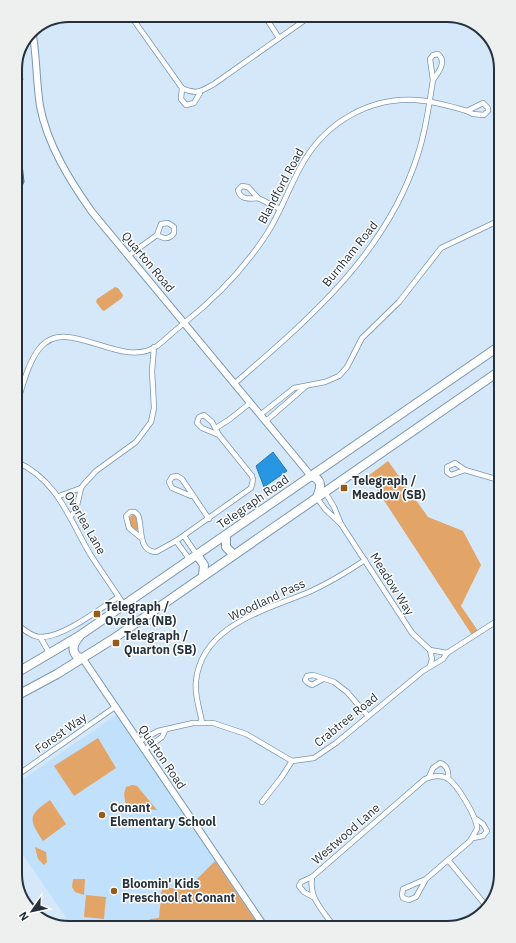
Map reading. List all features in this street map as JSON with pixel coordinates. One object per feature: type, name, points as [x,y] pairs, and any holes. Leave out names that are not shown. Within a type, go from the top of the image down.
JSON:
[{"type":"highway","name":"Telegraph Road","points":[[22,670],[79,636],[124,606],[494,350]]},
{"type":"highway","points":[[22,694],[83,659],[494,375]]},
{"type":"highway","points":[[311,476],[318,480],[320,484],[317,498]]},
{"type":"highway","points":[[226,535],[226,547],[234,555]]},
{"type":"highway","points":[[197,555],[204,565],[203,576]]},
{"type":"highway","points":[[79,636],[74,643],[73,650],[76,656],[83,659]]},
{"type":"street","points":[[135,22],[182,88],[191,92],[200,93]]},
{"type":"street","points":[[269,22],[279,38]]},
{"type":"street","points":[[182,88],[181,99],[186,105],[194,103],[200,93],[302,22]]},
{"type":"street","name":"Quarton Road","points":[[33,40],[40,106],[50,140],[86,204],[311,476]]},
{"type":"street","points":[[438,54],[442,57],[442,63],[434,80],[430,61],[433,55],[438,54]]},
{"type":"street","name":"Burnham Road","points":[[234,384],[298,328],[347,277],[381,234],[405,189],[416,163],[425,129],[434,80]]},
{"type":"street","name":"Blandford Road","points":[[154,348],[207,306],[240,270],[268,231],[310,151],[335,125],[362,109],[386,102],[405,100],[430,102],[467,111]]},
{"type":"street","points":[[258,198],[280,210]]},
{"type":"street","points":[[260,415],[294,388],[305,387],[334,379],[343,372],[362,338],[399,302],[441,248],[494,223]]},
{"type":"street","points":[[128,256],[157,235]]},
{"type":"street","points":[[22,389],[33,358],[43,345],[54,338],[69,336],[114,350],[131,352],[154,348],[152,382],[154,408],[151,422],[136,442],[96,471],[82,488],[76,510],[71,516]]},
{"type":"street","points":[[266,421],[305,387]]},
{"type":"street","points":[[216,428],[250,403]]},
{"type":"street","points":[[140,537],[139,517],[135,512],[130,512],[126,516],[128,525],[140,537],[148,549],[153,552],[162,551],[248,491],[253,484],[250,472],[219,435],[216,428],[206,416],[201,416],[197,419],[199,426],[219,435]]},
{"type":"street","name":"Overlea Lane","points":[[22,465],[41,477],[59,496],[90,554],[124,606]]},
{"type":"street","points":[[464,470],[494,479]]},
{"type":"street","points":[[192,496],[172,488],[169,482],[172,477],[180,477],[209,519]]},
{"type":"street","points":[[59,496],[82,488]]},
{"type":"street","name":"Meadow Way","points":[[325,492],[342,524],[408,627],[430,650]]},
{"type":"street","name":"Meadow Way","points":[[317,498],[327,512],[342,524]]},
{"type":"street","points":[[184,536],[197,555]]},
{"type":"street","points":[[176,541],[190,560]]},
{"type":"street","name":"Woodland Pass","points":[[202,723],[195,682],[201,661],[213,642],[241,621],[326,584],[365,560]]},
{"type":"street","points":[[22,629],[27,633],[40,637],[64,630],[118,597]]},
{"type":"street","name":"Crabtree Road","points":[[292,761],[308,759],[320,755],[430,666],[443,659],[447,653],[494,623]]},
{"type":"street","points":[[40,637],[50,654]]},
{"type":"street","points":[[430,666],[432,659],[430,650],[447,653]]},
{"type":"street","name":"Quarton Road","points":[[83,659],[261,921]]},
{"type":"street","points":[[323,679],[329,680],[341,686],[368,716]]},
{"type":"street","name":"Forest Way","points":[[22,772],[115,707]]},
{"type":"street","points":[[138,742],[153,733],[183,725],[213,723],[238,730],[292,761],[262,802]]},
{"type":"street","points":[[144,750],[162,737],[165,731]]},
{"type":"street","name":"Westwood Lane","points":[[312,897],[312,877],[429,777],[433,768],[440,763],[446,767],[449,776],[448,779]]},
{"type":"street","points":[[429,777],[438,776],[448,779],[476,819],[485,826],[486,833],[483,836],[473,838]]},
{"type":"street","points":[[426,879],[416,897],[410,900],[403,898],[403,889],[426,879],[473,838],[477,829],[476,819]]},
{"type":"street","points":[[448,860],[484,903]]},
{"type":"street","points":[[312,877],[301,882],[299,886],[304,892],[312,897],[329,921]]},
{"type":"shaded area","points":[[115,287],[118,288],[123,295],[122,298],[104,311],[102,310],[96,302],[97,299]]},
{"type":"shaded area","points":[[388,461],[428,517],[463,531],[481,565],[461,606],[478,631],[472,635],[368,476]]},
{"type":"shaded area","points":[[133,514],[136,517],[138,529],[136,531],[130,526],[128,519]]},
{"type":"shaded area","name":"Conant Elementary School","points":[[119,713],[257,921],[68,921],[52,897],[52,891],[48,891],[22,853],[22,780]]},
{"type":"shaded area","points":[[98,738],[116,768],[74,796],[54,766]]},
{"type":"shaded area","points":[[132,785],[137,786],[157,810],[126,807],[124,794],[126,787]]},
{"type":"shaded area","points":[[50,800],[66,824],[43,841],[35,827],[33,818],[34,814]]},
{"type":"shaded area","points":[[35,847],[46,852],[47,862],[44,865],[38,859]]},
{"type":"shaded area","points":[[215,861],[256,921],[148,921],[150,919],[159,918],[162,886],[180,890],[187,889],[190,883],[195,881]]},
{"type":"shaded area","points":[[73,879],[85,879],[84,895],[75,892],[72,887]]},
{"type":"shaded area","points":[[86,895],[106,897],[104,919],[84,917]]},
{"type":"water","points":[[22,164],[24,182],[22,186]]},
{"type":"water","points":[[273,452],[287,471],[264,487],[256,466]]},
{"type":"place","name":"Telegraph / Meadow (SB)","points":[[344,488]]},
{"type":"place","name":"Telegraph / Overlea (NB)","points":[[97,614]]},
{"type":"place","name":"Telegraph / Quarton (SB)","points":[[116,643]]},
{"type":"place","name":"Conant Elementary School","points":[[102,815]]},
{"type":"place","name":"Bloomin' Kids Preschool at Conant","points":[[114,891]]}]
